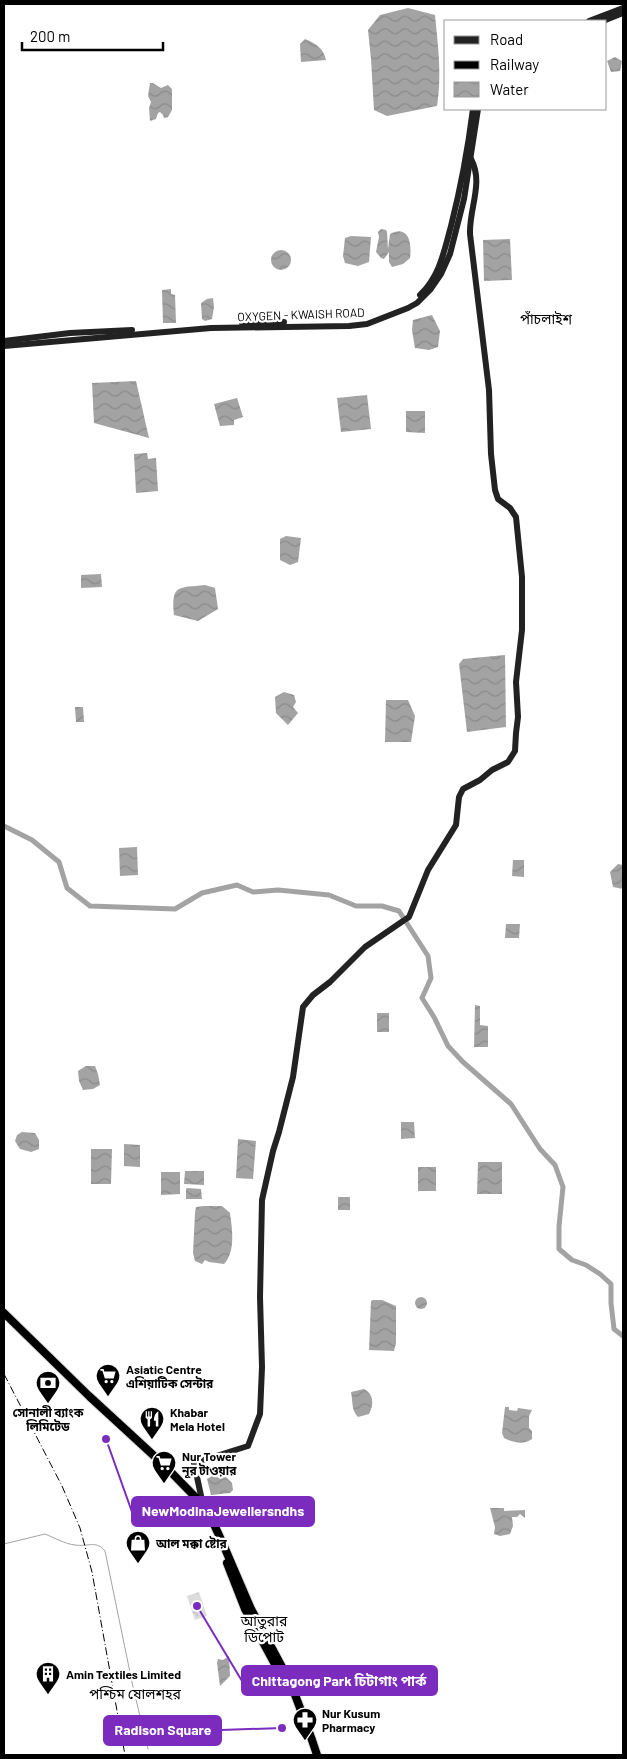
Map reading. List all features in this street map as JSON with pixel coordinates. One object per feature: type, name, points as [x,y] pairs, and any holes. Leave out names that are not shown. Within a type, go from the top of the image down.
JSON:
[{"type":"highway","points":[[4,1313],[203,1505],[224,1544],[251,1609],[291,1684],[317,1755]]},
{"type":"highway","points":[[4,1320],[103,1415],[144,1451],[205,1515],[245,1609],[287,1686],[312,1755]]},
{"type":"street","points":[[592,20],[623,8]]},
{"type":"street","points":[[605,20],[623,13]]},
{"type":"street","name":"OXYGEN - KWAISH ROAD","points":[[4,346],[211,328],[349,326],[367,324],[408,308],[417,303],[430,290],[446,264],[464,200],[473,110]]},
{"type":"street","name":"OXYGEN - KWAISH ROAD","points":[[4,341],[70,333],[224,323],[358,322],[372,319],[406,306],[423,292],[436,274],[441,263],[469,158],[478,110]]},
{"type":"street","points":[[203,1505],[194,1463],[248,1446],[260,1414],[262,1367],[260,1297],[262,1200],[293,1077],[302,1007],[365,947],[409,917],[428,870],[456,824],[458,797],[463,789],[508,762],[515,751],[518,717],[516,682],[522,630],[522,577],[516,517],[510,508],[498,498],[494,480],[489,390],[470,234],[477,175],[469,158]]},
{"type":"green space","points":[[199,1592],[207,1616],[195,1620],[187,1596]]},
{"type":"water","points":[[408,8],[435,15],[439,72],[437,106],[387,116],[374,110],[368,30],[380,15]]},
{"type":"water","points":[[305,39],[319,47],[326,60],[301,62],[300,44]]},
{"type":"water","points":[[615,57],[622,61],[620,71],[611,72],[607,61]]},
{"type":"water","points":[[150,83],[161,88],[168,85],[172,89],[172,110],[168,117],[164,118],[160,112],[156,119],[150,121],[149,108],[151,102],[148,96]]},
{"type":"water","points":[[381,229],[387,232],[388,249],[390,234],[401,232],[408,237],[410,242],[410,258],[403,264],[392,267],[389,262],[389,252],[384,259],[376,252],[378,232]]},
{"type":"water","points":[[351,236],[371,237],[369,262],[358,266],[345,263],[343,256],[345,238]]},
{"type":"water","points":[[510,239],[512,280],[484,281],[483,240]]},
{"type":"water","points":[[281,250],[288,253],[291,260],[288,267],[281,270],[274,267],[271,260],[274,253]]},
{"type":"water","points":[[171,289],[171,294],[175,295],[176,323],[163,323],[162,290]]},
{"type":"water","points":[[213,298],[212,319],[205,321],[202,319],[201,303]]},
{"type":"water","points":[[432,315],[440,331],[438,347],[429,350],[415,348],[412,330],[413,320]]},
{"type":"water","points":[[136,381],[149,438],[94,423],[92,383]]},
{"type":"water","points":[[367,395],[371,429],[341,432],[337,398]]},
{"type":"water","points":[[237,398],[243,417],[234,420],[234,425],[220,426],[214,404]]},
{"type":"water","points":[[406,411],[425,411],[425,433],[406,432]]},
{"type":"water","points":[[147,453],[148,459],[156,458],[158,491],[136,493],[134,454]]},
{"type":"water","points":[[286,536],[301,538],[298,562],[290,565],[280,560],[280,539]]},
{"type":"water","points":[[101,574],[102,587],[81,588],[81,575]]},
{"type":"water","points":[[205,585],[215,588],[218,609],[198,621],[174,615],[174,598],[178,590]]},
{"type":"water","points":[[505,655],[506,727],[467,732],[459,664],[463,659]]},
{"type":"water","points":[[284,692],[294,695],[296,702],[293,707],[298,713],[288,725],[276,713],[275,697]]},
{"type":"water","points":[[386,700],[408,700],[415,716],[411,742],[385,742]]},
{"type":"water","points":[[75,707],[83,707],[84,722],[76,722]]},
{"type":"water","points":[[137,847],[138,875],[120,876],[119,848]]},
{"type":"water","points":[[513,860],[524,860],[524,877],[512,876]]},
{"type":"water","points":[[618,864],[623,865],[623,889],[613,887],[610,872]]},
{"type":"water","points":[[506,924],[520,924],[519,938],[505,938]]},
{"type":"water","points":[[475,1005],[480,1006],[480,1025],[488,1026],[488,1047],[474,1047]]},
{"type":"water","points":[[377,1013],[389,1013],[389,1032],[377,1032]]},
{"type":"water","points":[[86,1066],[95,1066],[100,1085],[93,1089],[83,1090],[79,1081],[78,1071]]},
{"type":"water","points":[[401,1122],[414,1122],[415,1138],[401,1139]]},
{"type":"water","points":[[22,1132],[35,1133],[39,1140],[39,1149],[31,1152],[20,1149],[15,1141],[17,1135]]},
{"type":"water","points":[[238,1139],[256,1141],[253,1179],[236,1178]]},
{"type":"water","points":[[124,1144],[140,1145],[140,1167],[124,1166]]},
{"type":"water","points":[[91,1149],[112,1149],[111,1184],[91,1184]]},
{"type":"water","points":[[478,1162],[502,1162],[502,1194],[477,1194]]},
{"type":"water","points":[[418,1167],[436,1167],[436,1191],[418,1191]]},
{"type":"water","points":[[185,1171],[204,1171],[204,1185],[184,1184]]},
{"type":"water","points":[[161,1172],[180,1172],[180,1194],[161,1195]]},
{"type":"water","points":[[187,1188],[201,1189],[202,1199],[186,1199]]},
{"type":"water","points":[[338,1197],[350,1197],[350,1210],[338,1210]]},
{"type":"water","points":[[222,1206],[230,1213],[232,1247],[224,1264],[205,1260],[202,1264],[195,1261],[193,1253],[195,1213],[196,1207]]},
{"type":"water","points":[[419,1297],[423,1297],[427,1303],[423,1309],[419,1309],[415,1305],[415,1301]]},
{"type":"water","points":[[382,1300],[396,1306],[396,1343],[394,1351],[369,1350],[371,1301]]},
{"type":"water","points":[[364,1389],[370,1394],[372,1407],[369,1414],[358,1417],[353,1408],[351,1392]]},
{"type":"water","points":[[505,1407],[509,1407],[509,1410],[517,1411],[518,1408],[532,1410],[529,1416],[529,1428],[532,1431],[532,1439],[518,1443],[504,1438],[502,1433]]},
{"type":"water","points":[[212,1476],[221,1478],[225,1476],[232,1483],[233,1490],[230,1493],[211,1495],[207,1479]]},
{"type":"water","points":[[490,1508],[504,1508],[504,1511],[525,1510],[525,1518],[520,1514],[517,1517],[512,1517],[513,1526],[510,1534],[500,1536],[494,1534],[495,1527]]},
{"type":"water","points":[[229,1656],[230,1676],[220,1686],[218,1659],[223,1660]]},
{"type":"waterway","points":[[4,826],[32,840],[59,862],[67,888],[90,906],[175,909],[202,893],[237,885],[253,892],[278,890],[329,895],[356,906],[382,906],[399,911],[428,956],[431,978],[422,998],[434,1017],[448,1046],[463,1062],[511,1104],[540,1149],[555,1165],[563,1187],[559,1249],[572,1260],[586,1265],[600,1274],[611,1284],[614,1329],[623,1336]]},
{"type":"waterway","points":[[4,1544],[45,1534],[71,1544],[99,1546],[105,1551],[133,1687],[148,1749]]},
{"type":"railway","points":[[4,1374],[62,1486],[80,1528],[92,1572],[125,1755]]},
{"type":"place","name":"Asiatic Centre এশিয়াটিক সেন্টার","points":[[108,1397]]},
{"type":"place","name":"সোনালী ব্যাংক লিমিটেড","points":[[48,1404]]},
{"type":"place","name":"NewModinaJewellersndhs","points":[[106,1439]]},
{"type":"place","name":"Khabar Mela Hotel","points":[[152,1440]]},
{"type":"place","name":"Nur Tower নূর টাওয়ার","points":[[164,1484]]},
{"type":"place","name":"আল মক্কা ষ্টোর","points":[[138,1564]]},
{"type":"place","name":"Chittagong Park চিটাগাং পার্ক","points":[[197,1606]]},
{"type":"place","name":"Amin Textiles Limited","points":[[48,1695]]},
{"type":"place","name":"Radison Square","points":[[282,1728]]},
{"type":"place","name":"Nur Kusum Pharmacy","points":[[305,1741]]},
{"type":"district","name":"পাঁচলাইশ","points":[[546,318]]},
{"type":"district","name":"আতুরার ডিপোট","points":[[264,1628]]},
{"type":"district","name":"পশ্চিম ষোলশহর","points":[[135,1693]]}]
